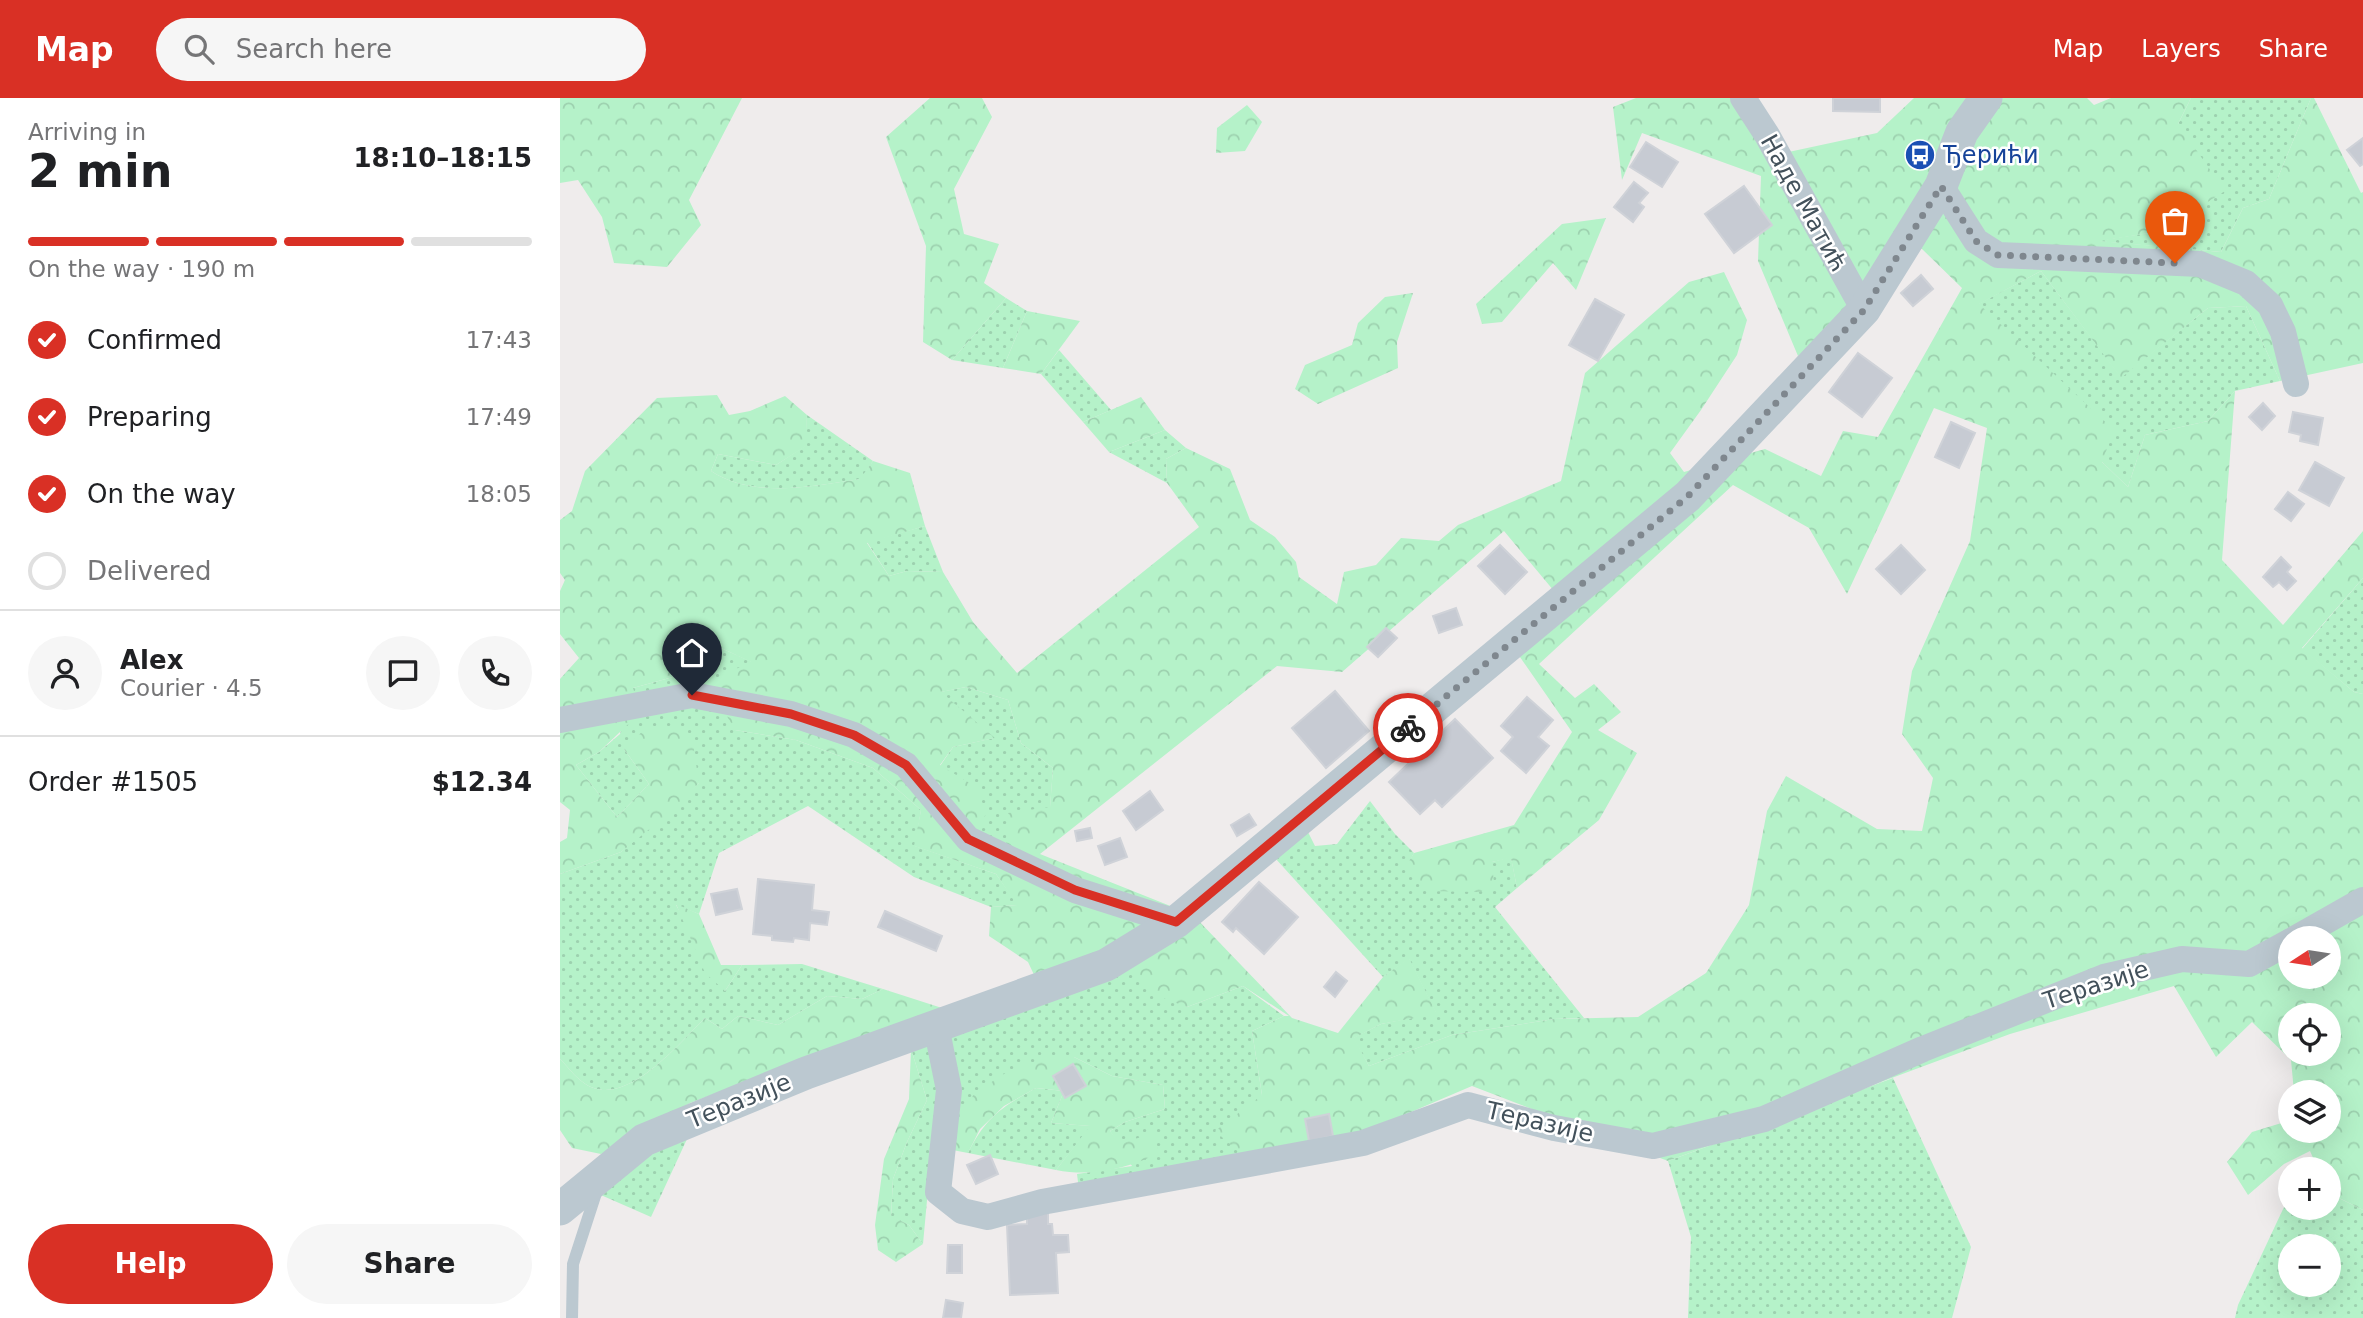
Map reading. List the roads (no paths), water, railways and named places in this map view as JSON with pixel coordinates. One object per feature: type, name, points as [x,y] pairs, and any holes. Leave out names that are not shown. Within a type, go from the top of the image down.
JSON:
[{"type":"street","name":"Наде Матић","points":[[1743,98],[1767,135],[1864,310]]},
{"type":"street","name":"Теразије","points":[[560,1209],[644,1140],[806,1073],[1106,965],[1176,922],[1688,496],[1864,310],[1941,186],[1962,132],[1986,98]]},
{"type":"street","points":[[1941,186],[1976,241],[1998,255],[2200,264],[2246,283],[2270,304],[2283,332],[2296,384]]},
{"type":"street","points":[[560,720],[692,695],[791,714],[854,735],[906,765],[968,839],[1075,890],[1176,922]]},
{"type":"street","points":[[2317,926],[2363,900]]},
{"type":"street","name":"Теразије","points":[[936,1026],[949,1090],[938,1192],[961,1211],[988,1217],[1042,1202],[1363,1143],[1468,1105],[1553,1128],[1653,1146],[1764,1119],[1923,1049],[2104,977],[2182,958],[2249,964],[2278,948]]},
{"type":"lane","points":[[572,1318],[573,1264],[602,1174]]},
{"type":"place","name":"Ђерићи","points":[[1920,155]]}]
